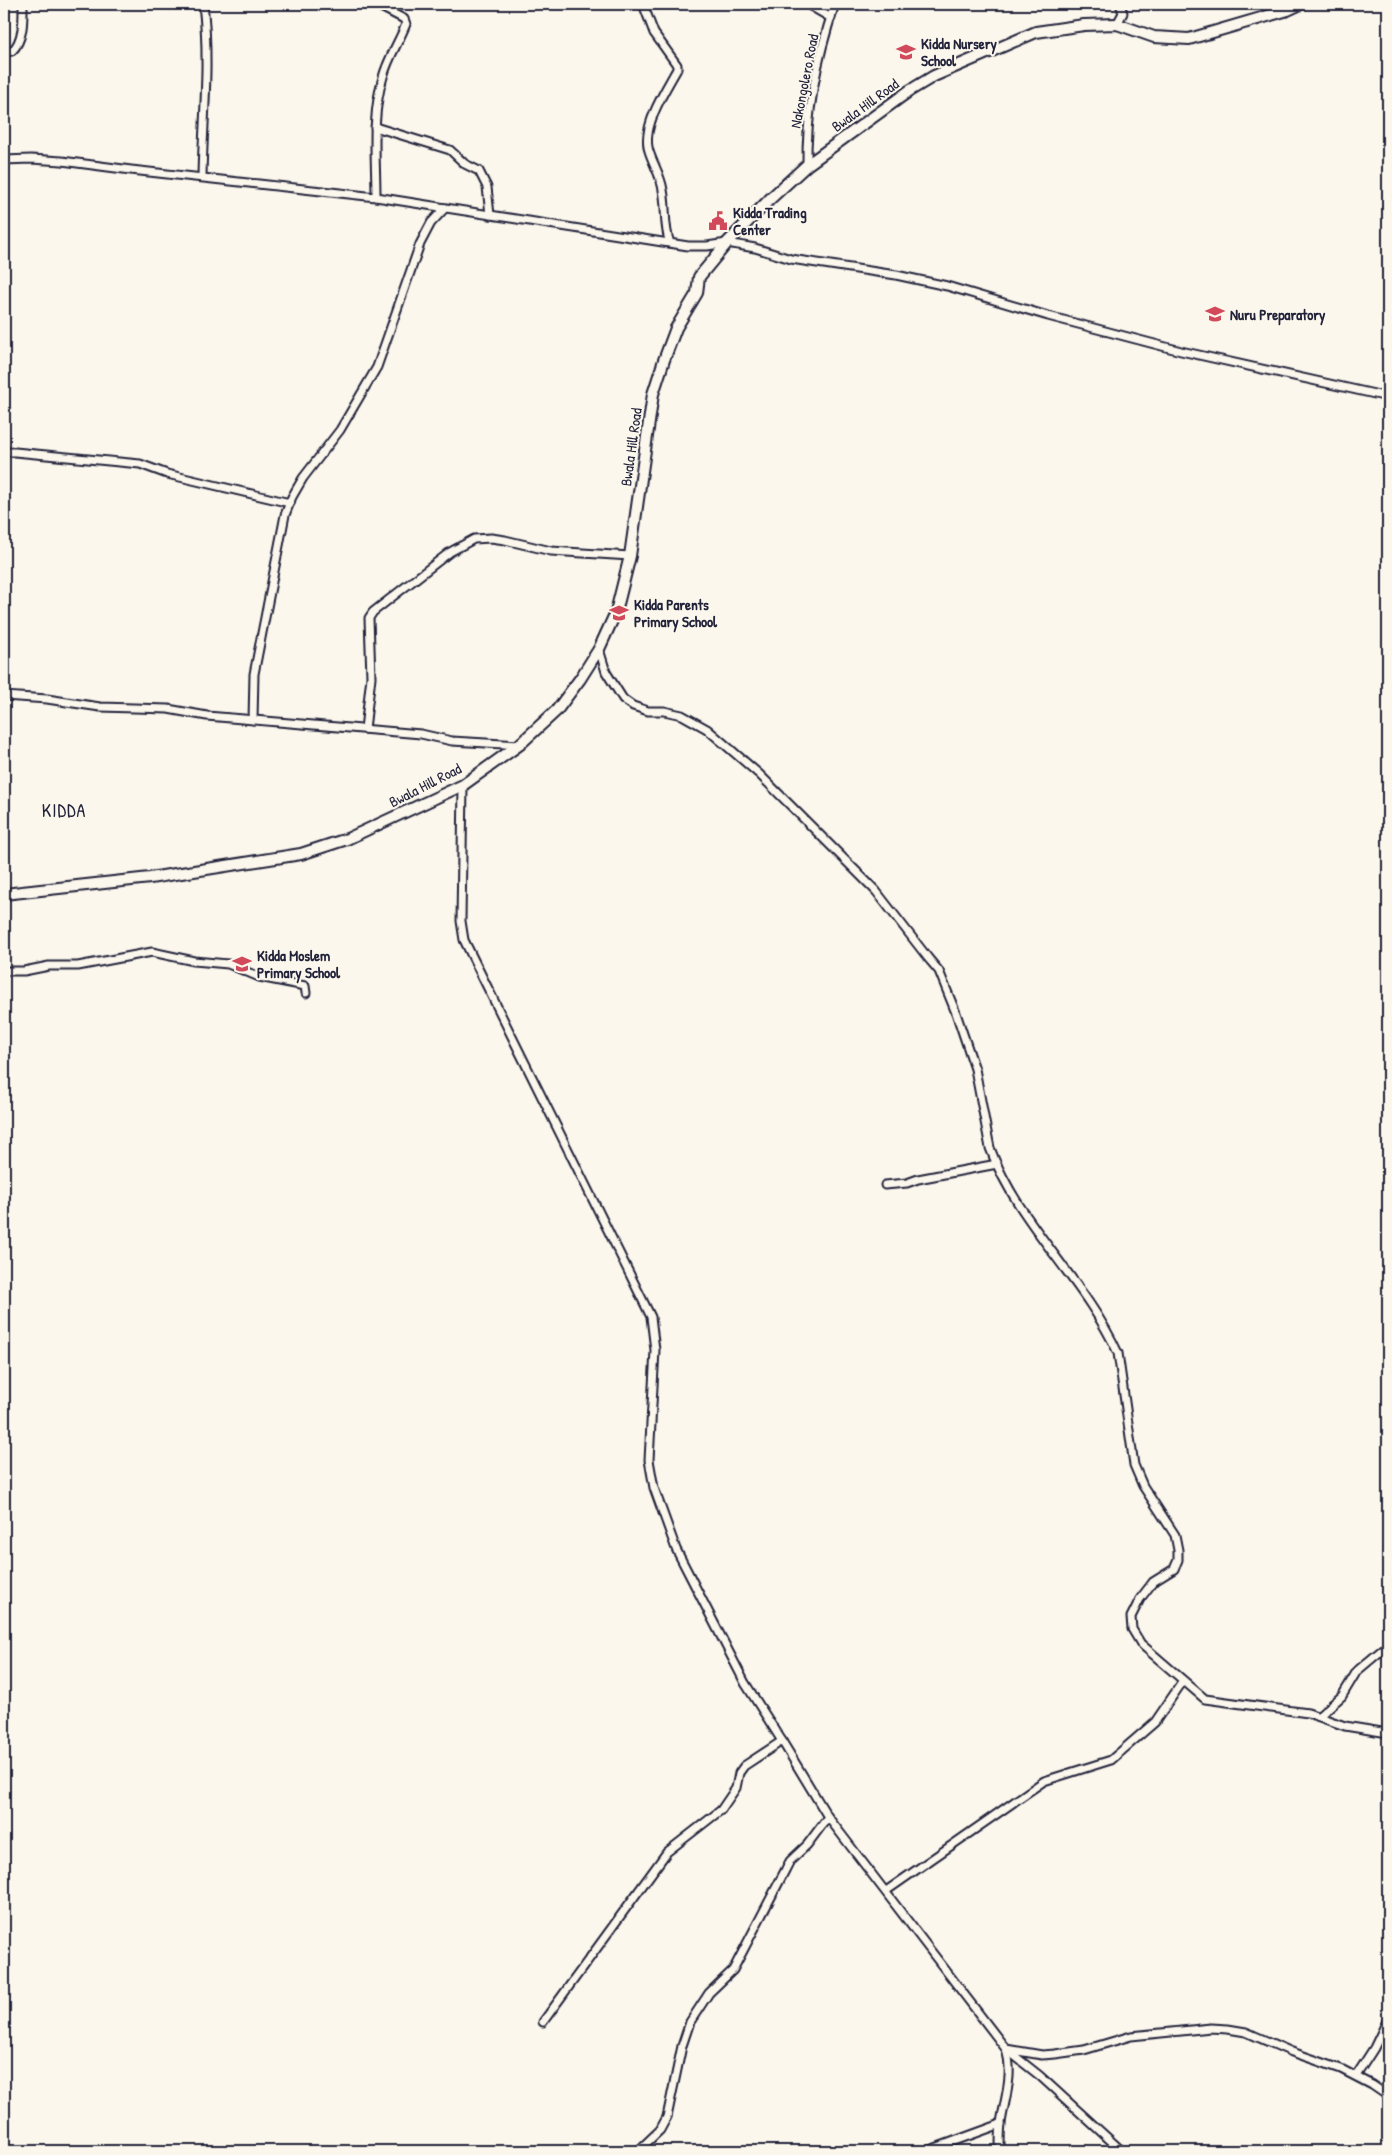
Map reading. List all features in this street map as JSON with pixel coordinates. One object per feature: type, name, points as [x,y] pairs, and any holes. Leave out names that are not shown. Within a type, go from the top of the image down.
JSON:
[{"type":"street","points":[[4,53],[12,51],[19,40],[24,20],[23,4]]},
{"type":"street","points":[[202,177],[205,86],[205,23],[203,4]]},
{"type":"street","points":[[375,4],[404,19],[406,24],[389,58],[382,79],[375,127],[376,197]]},
{"type":"street","points":[[643,4],[654,33],[677,69],[650,120],[648,134],[648,148],[662,185],[665,231],[670,243]]},
{"type":"street","points":[[808,4],[831,18]]},
{"type":"street","name":"Nakongolero Road","points":[[807,165],[806,136],[812,95],[836,4]]},
{"type":"street","points":[[1117,24],[1124,13],[1120,4]]},
{"type":"street","name":"Bwala Hill Road","points":[[4,894],[150,878],[302,854],[347,839],[463,785],[519,745],[557,710],[599,649],[616,612],[630,556],[653,394],[676,328],[697,293],[700,278],[727,243],[807,165],[909,91],[943,72],[1036,32],[1084,25],[1117,24],[1154,37],[1189,39],[1288,10],[1301,4]]},
{"type":"street","points":[[375,127],[450,150],[465,164],[479,171],[487,187],[490,215]]},
{"type":"street","points":[[4,160],[31,158],[62,161],[376,197],[670,243],[707,246],[727,243],[791,258],[840,265],[947,286],[1048,316],[1181,351],[1388,398]]},
{"type":"street","points":[[253,720],[254,674],[290,503],[304,478],[340,430],[377,367],[420,244],[431,223],[445,208]]},
{"type":"street","points":[[4,452],[140,464],[167,474],[290,503]]},
{"type":"street","points":[[365,729],[371,677],[369,618],[373,612],[450,552],[474,539],[491,538],[551,551],[630,556]]},
{"type":"street","points":[[599,649],[606,672],[623,699],[633,706],[648,711],[664,711],[682,715],[707,729],[759,774],[876,891],[939,971],[960,1022],[975,1069],[990,1148],[1019,1205],[1062,1263],[1104,1325],[1118,1353],[1134,1465],[1143,1486],[1175,1535],[1178,1560],[1174,1569],[1153,1582],[1140,1599],[1131,1617],[1132,1629],[1141,1644],[1205,1699],[1319,1716],[1345,1726],[1388,1732]]},
{"type":"street","points":[[4,696],[47,699],[100,707],[168,709],[207,716],[421,734],[452,741],[519,745]]},
{"type":"street","points":[[463,785],[462,922],[464,940],[651,1318],[655,1350],[649,1460],[654,1488],[665,1523],[676,1549],[745,1683],[828,1817],[1006,2049],[1040,2076],[1122,2151]]},
{"type":"street","points":[[4,971],[24,971],[49,966],[78,966],[152,952],[228,964],[259,977],[305,986],[306,992]]},
{"type":"street","points":[[885,1185],[906,1183],[997,1164]]},
{"type":"street","points":[[1319,1716],[1342,1696],[1357,1671],[1388,1645]]},
{"type":"street","points":[[886,1891],[1044,1781],[1111,1760],[1155,1722],[1183,1681]]},
{"type":"street","points":[[543,2022],[667,1852],[721,1810],[736,1788],[739,1773],[744,1766],[782,1740]]},
{"type":"street","points":[[638,2151],[660,2130],[668,2117],[682,2046],[690,2022],[709,1993],[733,1970],[790,1861],[808,1845],[828,1817]]},
{"type":"street","points":[[1356,2076],[1374,2048],[1388,2019]]},
{"type":"street","points":[[1006,2049],[1042,2055],[1084,2050],[1131,2036],[1211,2028],[1246,2032],[1356,2076],[1388,2096]]},
{"type":"street","points":[[1000,2151],[1001,2124],[1009,2085],[1009,2060],[1006,2049]]},
{"type":"street","points":[[927,2151],[1001,2124]]},
{"type":"place","name":"Kidda Nursery School","points":[[906,52]]},
{"type":"place","name":"Kidda Trading Center","points":[[718,221]]},
{"type":"place","name":"Nuru Preparatory","points":[[1215,314]]},
{"type":"place","name":"Kidda Parents Primary School","points":[[619,613]]},
{"type":"place","name":"Kidda Moslem Primary School","points":[[242,964]]},
{"type":"district","name":"KIDDA","points":[[64,810]]}]
